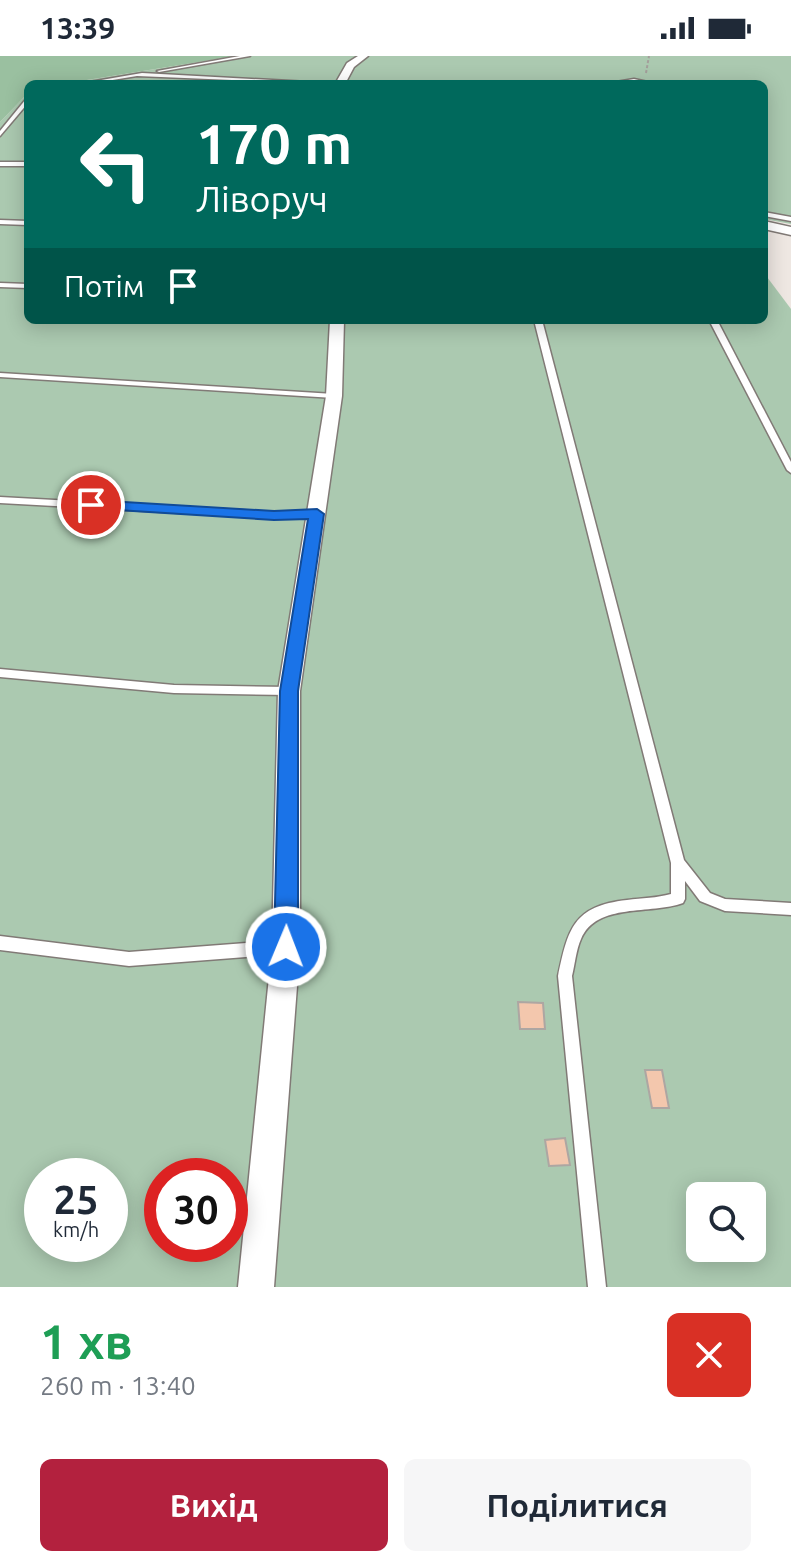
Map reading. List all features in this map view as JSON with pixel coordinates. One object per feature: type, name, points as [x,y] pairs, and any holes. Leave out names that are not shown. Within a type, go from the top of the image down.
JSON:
[{"type":"street","points":[[342,80],[350,65],[364,56]]},
{"type":"street","points":[[768,226],[791,231]]},
{"type":"street","points":[[256,1287],[286,947],[289,691],[334,396],[337,324]]},
{"type":"lane","points":[[105,80],[248,56]]},
{"type":"lane","points":[[137,75],[243,80]]},
{"type":"lane","points":[[0,134],[24,104]]},
{"type":"lane","points":[[15,114],[24,114]]},
{"type":"lane","points":[[0,164],[24,164]]},
{"type":"lane","points":[[768,215],[791,219]]},
{"type":"lane","points":[[0,222],[24,223]]},
{"type":"lane","points":[[0,285],[24,286]]},
{"type":"lane","points":[[539,324],[678,863],[678,899],[665,904],[608,907],[577,931],[565,976],[597,1287]]},
{"type":"lane","points":[[715,324],[791,470]]},
{"type":"lane","points":[[0,375],[334,396]]},
{"type":"lane","points":[[0,500],[274,515],[317,514]]},
{"type":"lane","points":[[0,673],[174,689],[289,691]]},
{"type":"lane","points":[[678,863],[705,897],[725,905],[791,909]]},
{"type":"lane","points":[[0,943],[129,959],[286,947]]},
{"type":"path","points":[[644,80],[649,56]]},
{"type":"green space","points":[[0,56],[236,56],[87,80],[24,80],[24,97],[0,122]]},
{"type":"green space","points":[[236,56],[791,56],[791,224],[768,220],[768,80],[87,80]]},
{"type":"green space","points":[[24,97],[24,324],[768,324],[768,278],[791,309],[791,1287],[0,1287],[0,122]]},
{"type":"building","points":[[518,1002],[543,1003],[545,1029],[520,1029]]},
{"type":"building","points":[[645,1070],[662,1070],[669,1108],[652,1108]]},
{"type":"building","points":[[565,1138],[570,1165],[549,1166],[545,1140]]},
{"type":"route","points":[[91,505],[274,515],[317,514],[289,691],[286,947]]}]
